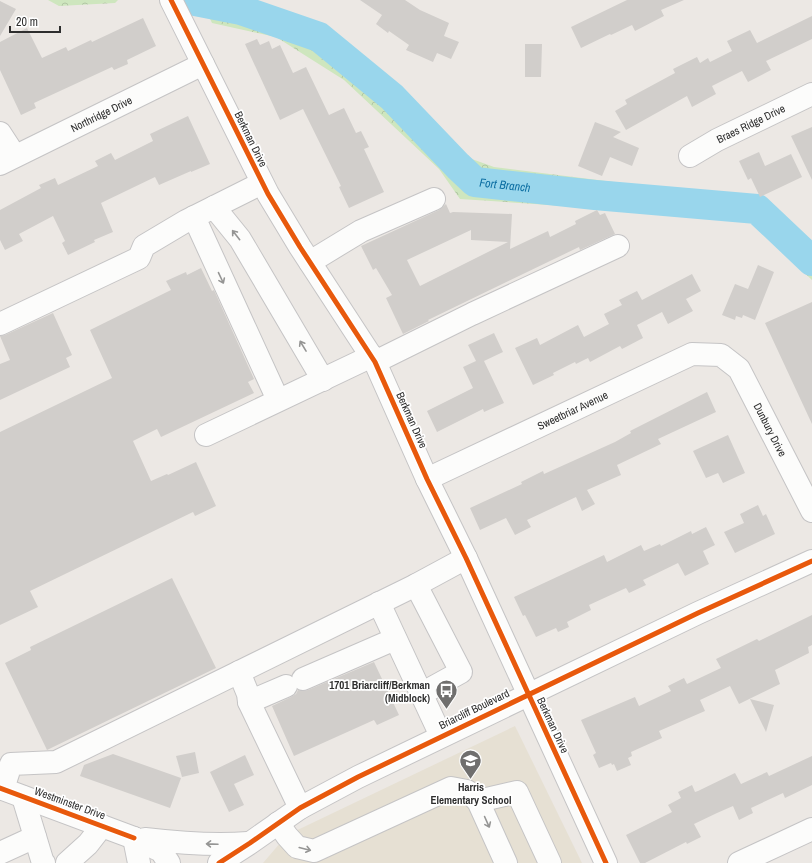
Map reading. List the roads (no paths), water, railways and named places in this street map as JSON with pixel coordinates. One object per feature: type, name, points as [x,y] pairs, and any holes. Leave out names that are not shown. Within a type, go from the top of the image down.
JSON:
[{"type":"street","name":"Berkman Drive","points":[[171,0],[262,183],[310,262],[373,359],[427,479],[466,558],[606,863]]},
{"type":"street","name":"Northridge Drive","points":[[8,160],[203,64]]},
{"type":"street","name":"Braes Ridge Drive","points":[[690,156],[717,140],[812,94]]},
{"type":"street","points":[[0,133],[8,160]]},
{"type":"street","points":[[0,324],[139,258],[144,246],[194,217],[262,183]]},
{"type":"street","points":[[310,262],[361,231],[434,198]]},
{"type":"street","points":[[214,207],[240,239],[323,380]]},
{"type":"street","points":[[194,217],[278,400]]},
{"type":"street","points":[[206,435],[278,400],[373,359],[618,246]]},
{"type":"street","name":"Sweetbriar Avenue","points":[[427,479],[692,354],[721,354]]},
{"type":"street","name":"Dunbury Drive","points":[[721,354],[739,369],[812,511]]},
{"type":"street","points":[[2,788],[11,764],[56,762],[416,585],[466,558]]},
{"type":"street","name":"Briarcliff Boulevard","points":[[219,863],[300,808],[358,777],[698,613],[812,561]]},
{"type":"street","points":[[416,585],[461,672],[421,694]]},
{"type":"street","points":[[379,603],[441,736]]},
{"type":"street","points":[[249,702],[396,639]]},
{"type":"street","points":[[239,672],[248,694],[249,702],[300,808]]},
{"type":"street","name":"Westminster Drive","points":[[2,788],[134,838],[161,851],[169,863]]},
{"type":"street","points":[[278,823],[286,836],[297,847],[314,851],[451,788],[467,790],[478,801],[506,863]]},
{"type":"street","points":[[478,801],[517,792],[550,863]]},
{"type":"street","points":[[23,796],[44,863]]},
{"type":"street","points":[[67,863],[88,844],[102,826]]},
{"type":"street","points":[[739,863],[812,829]]},
{"type":"street","points":[[0,853],[35,837]]},
{"type":"street","points":[[139,863],[134,838],[188,844],[223,845],[250,843],[241,863]]},
{"type":"waterway","name":"Fort Branch","points":[[190,0],[241,10],[319,37],[392,97],[475,182],[595,195],[757,209],[812,261]]},
{"type":"place","name":"1701 Briarcliff/Berkman (Midblock)","points":[[446,710]]},
{"type":"place","name":"Harris Elementary School","points":[[471,780]]}]
